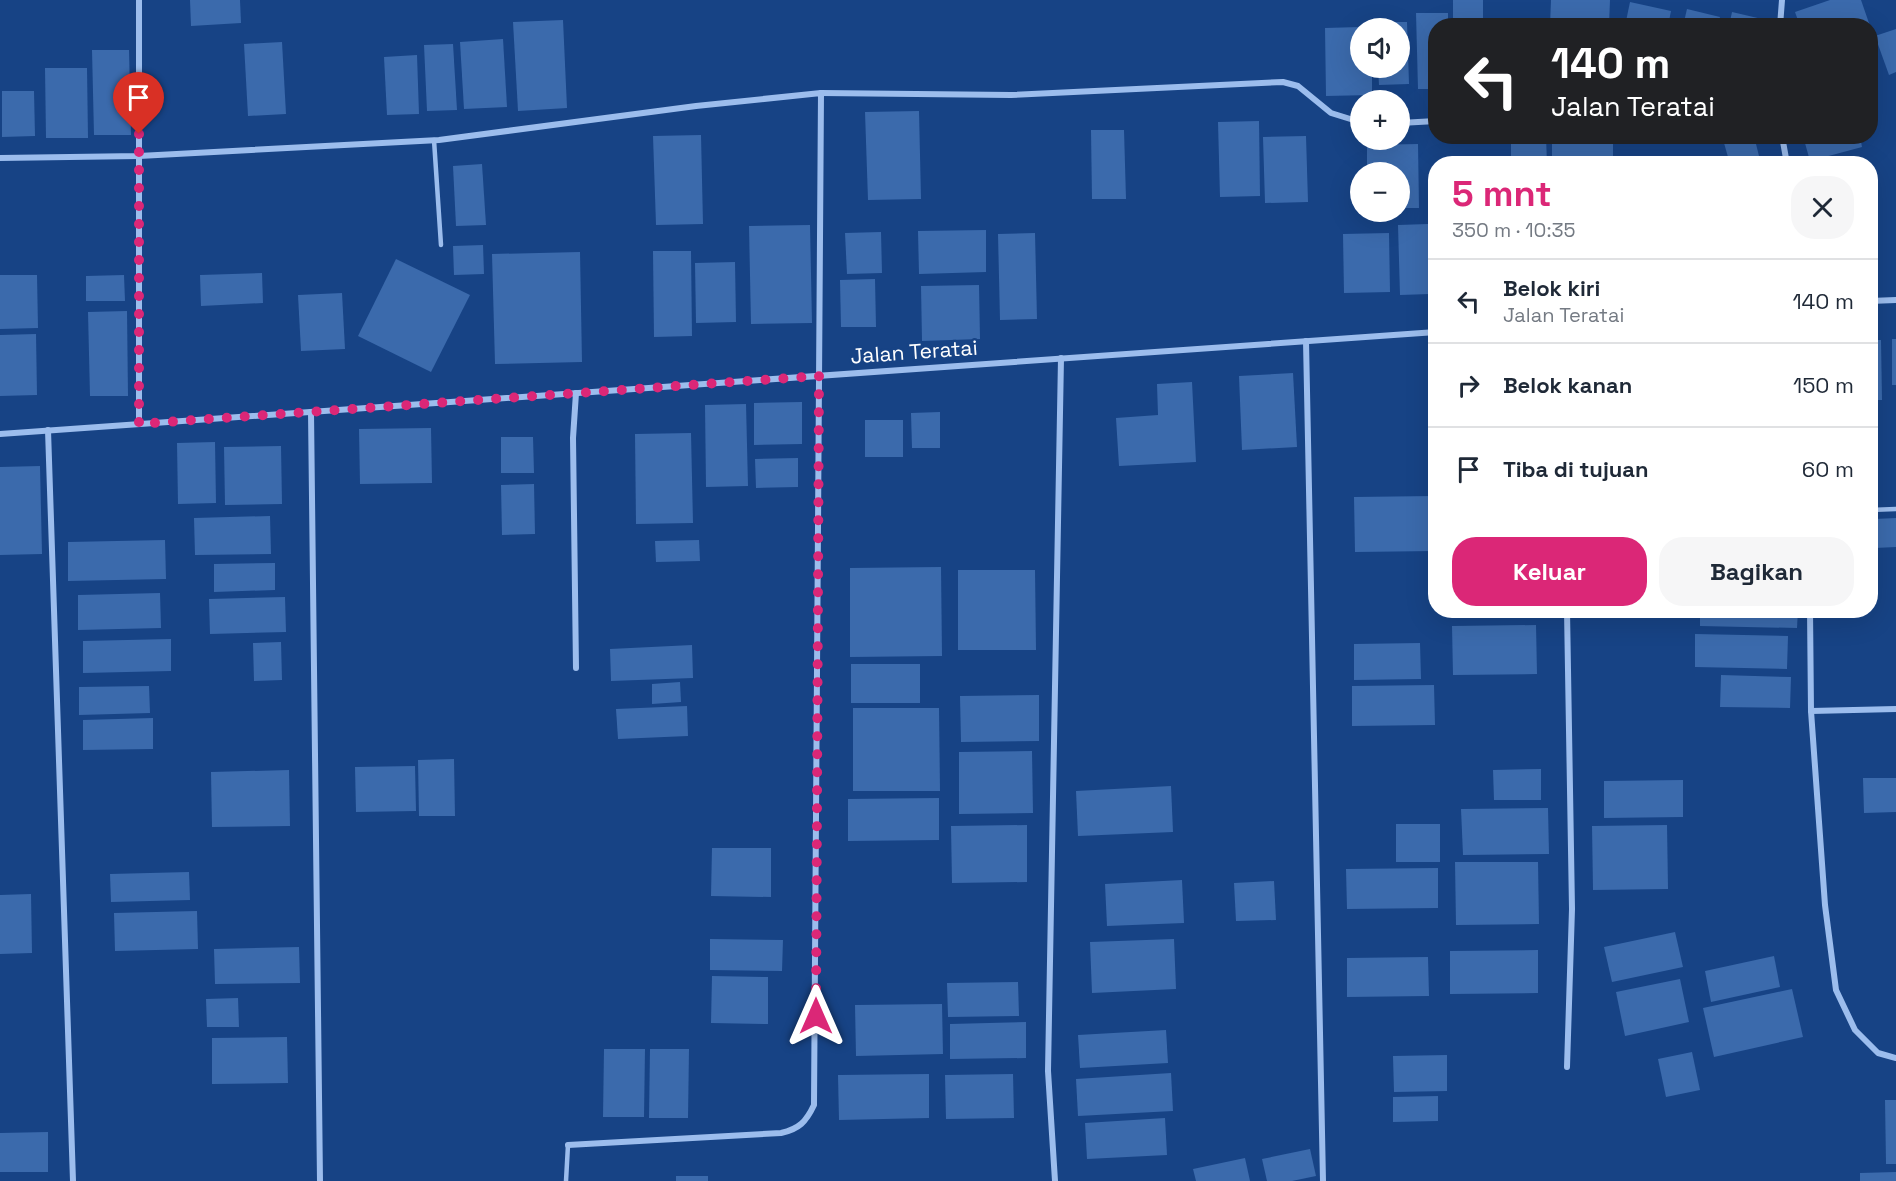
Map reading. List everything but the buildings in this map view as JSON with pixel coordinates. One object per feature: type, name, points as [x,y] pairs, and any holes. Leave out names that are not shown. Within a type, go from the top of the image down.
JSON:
[{"type":"street","points":[[139,0],[139,424]]},
{"type":"street","points":[[1781,18],[1782,0]]},
{"type":"street","points":[[0,158],[139,156],[434,140],[696,106],[821,93],[1011,95],[1283,82],[1298,86],[1331,113],[1350,119]]},
{"type":"street","points":[[568,1145],[781,1133],[797,1129],[808,1118],[814,1105],[821,93]]},
{"type":"street","points":[[1410,122],[1428,121]]},
{"type":"street","points":[[1878,301],[1896,300]]},
{"type":"street","name":"Jalan Teratai","points":[[0,434],[1428,333]]},
{"type":"street","points":[[1306,341],[1323,1181]]},
{"type":"street","points":[[1055,1181],[1048,1071],[1060,358]]},
{"type":"street","points":[[576,393],[573,438],[576,668]]},
{"type":"street","points":[[311,412],[320,1181]]},
{"type":"street","points":[[48,430],[73,1181]]},
{"type":"street","points":[[1567,618],[1572,909],[1567,1067]]},
{"type":"street","points":[[1810,618],[1811,711],[1825,905],[1836,990],[1855,1030],[1878,1053],[1896,1058]]},
{"type":"street","points":[[1811,711],[1896,709]]},
{"type":"lane","points":[[434,140],[441,245]]},
{"type":"lane","points":[[1878,509],[1896,508]]},
{"type":"lane","points":[[566,1181],[568,1145]]},
{"type":"route","points":[[139,134],[139,424],[819,376],[816,1016]]}]
